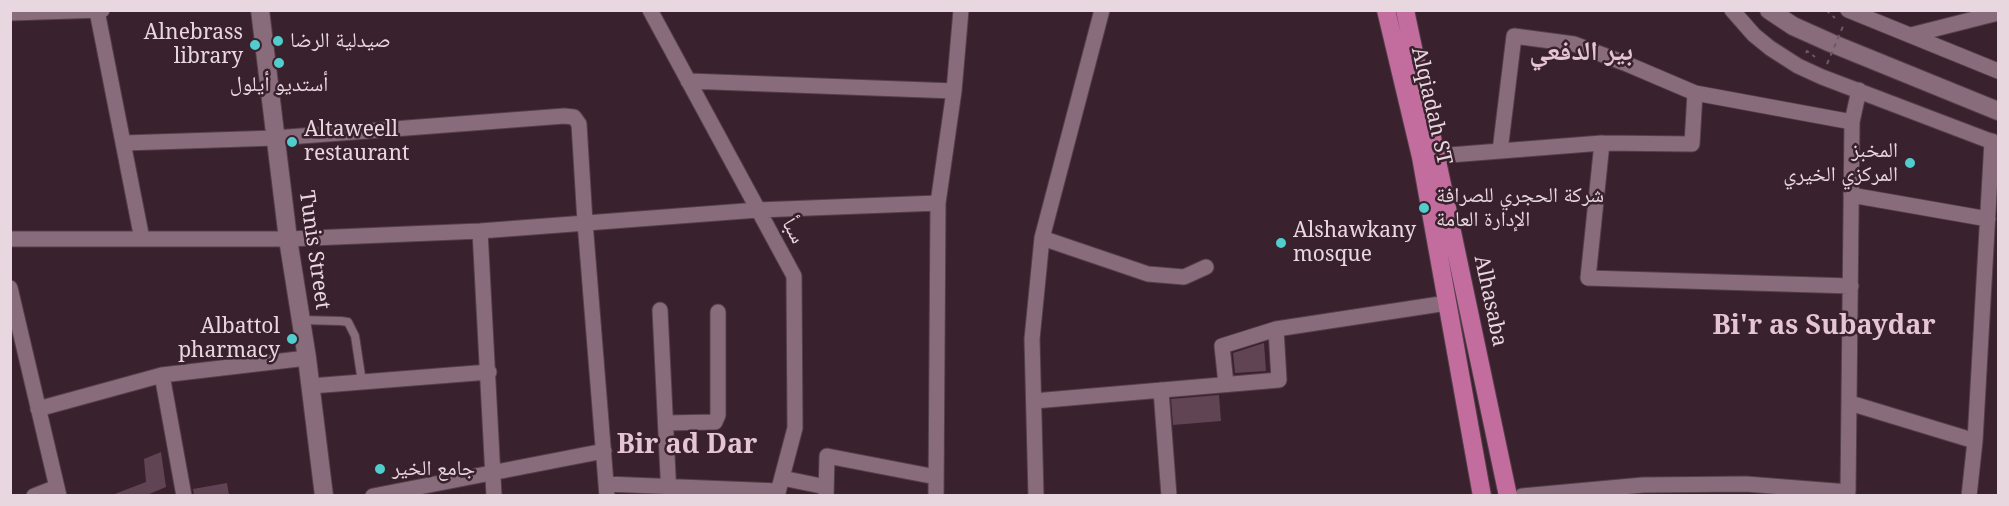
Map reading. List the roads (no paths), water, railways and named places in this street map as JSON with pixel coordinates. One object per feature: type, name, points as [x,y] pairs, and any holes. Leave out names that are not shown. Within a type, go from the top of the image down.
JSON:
[{"type":"main road","name":"Alqiadah ST","points":[[1386,10],[1421,157],[1482,495]]},
{"type":"main road","name":"Alhasaba","points":[[1406,10],[1508,495]]},
{"type":"street","points":[[10,13],[102,10]]},
{"type":"street","name":"Tunis Street","points":[[260,10],[288,239],[308,358],[324,495]]},
{"type":"street","name":"سبأ","points":[[650,10],[794,276],[795,428],[779,488]]},
{"type":"street","points":[[936,495],[938,203],[954,91],[961,10]]},
{"type":"street","points":[[1036,495],[1032,339],[1042,238],[1102,10]]},
{"type":"street","points":[[1732,10],[1754,35],[1786,59],[1822,77],[1995,142],[1988,219],[1975,441],[1969,495]]},
{"type":"street","points":[[1769,10],[1793,26],[1831,43],[1998,111]]},
{"type":"street","points":[[97,11],[142,239]]},
{"type":"street","points":[[1911,35],[1998,13]]},
{"type":"street","points":[[1846,17],[1870,15],[1911,35],[1998,71]]},
{"type":"street","points":[[1500,151],[1514,36],[1574,45],[1627,64],[1695,93],[1852,122]]},
{"type":"street","points":[[688,81],[954,91]]},
{"type":"street","points":[[1522,495],[1643,485],[1746,484],[1848,492],[1852,122],[1859,90]]},
{"type":"street","points":[[1437,156],[1602,143],[1692,144],[1695,93]]},
{"type":"street","points":[[124,143],[276,138],[574,117],[579,124],[607,490],[779,488],[826,491],[827,456],[936,477]]},
{"type":"street","points":[[1602,143],[1588,278],[1851,286]]},
{"type":"street","points":[[1851,195],[1988,219]]},
{"type":"street","points":[[10,239],[288,239],[480,231],[758,210],[938,203]]},
{"type":"street","points":[[480,231],[494,495]]},
{"type":"street","points":[[1042,238],[1148,274],[1184,277],[1206,267]]},
{"type":"street","points":[[10,288],[58,491],[34,495]]},
{"type":"street","points":[[1226,384],[1222,346],[1276,329],[1447,303]]},
{"type":"street","points":[[660,310],[669,491]]},
{"type":"street","points":[[666,423],[715,422],[718,416],[718,312]]},
{"type":"street","points":[[1034,400],[1279,380],[1276,329]]},
{"type":"street","points":[[38,409],[162,375],[308,358]]},
{"type":"street","points":[[10,360],[27,359]]},
{"type":"street","points":[[311,386],[489,372]]},
{"type":"street","points":[[162,375],[184,495]]},
{"type":"street","points":[[1161,390],[1169,495]]},
{"type":"street","points":[[1850,403],[1975,441]]},
{"type":"street","points":[[373,495],[604,451]]},
{"type":"lane","points":[[301,320],[348,322],[355,336],[362,382]]},
{"type":"place","name":"صيدلية الرضا","points":[[278,41]]},
{"type":"place","name":"Alnebrass library","points":[[255,45]]},
{"type":"place","name":"أستديو أيلول","points":[[279,63]]},
{"type":"place","name":"Altaweell restaurant","points":[[292,142]]},
{"type":"place","name":"المخبز المركزي الخيري","points":[[1910,163]]},
{"type":"place","name":"شركة الحجري للصرافة الإدارة العامة","points":[[1424,208]]},
{"type":"place","name":"Alshawkany mosque","points":[[1281,243]]},
{"type":"place","name":"Albattol pharmacy","points":[[292,339]]},
{"type":"place","name":"جامع الخير","points":[[380,469]]},
{"type":"district","name":"بير الدفعي","points":[[1581,52]]},
{"type":"district","name":"Bi'r as Subaydar","points":[[1824,326]]},
{"type":"district","name":"Bir ad Dar","points":[[687,445]]}]
